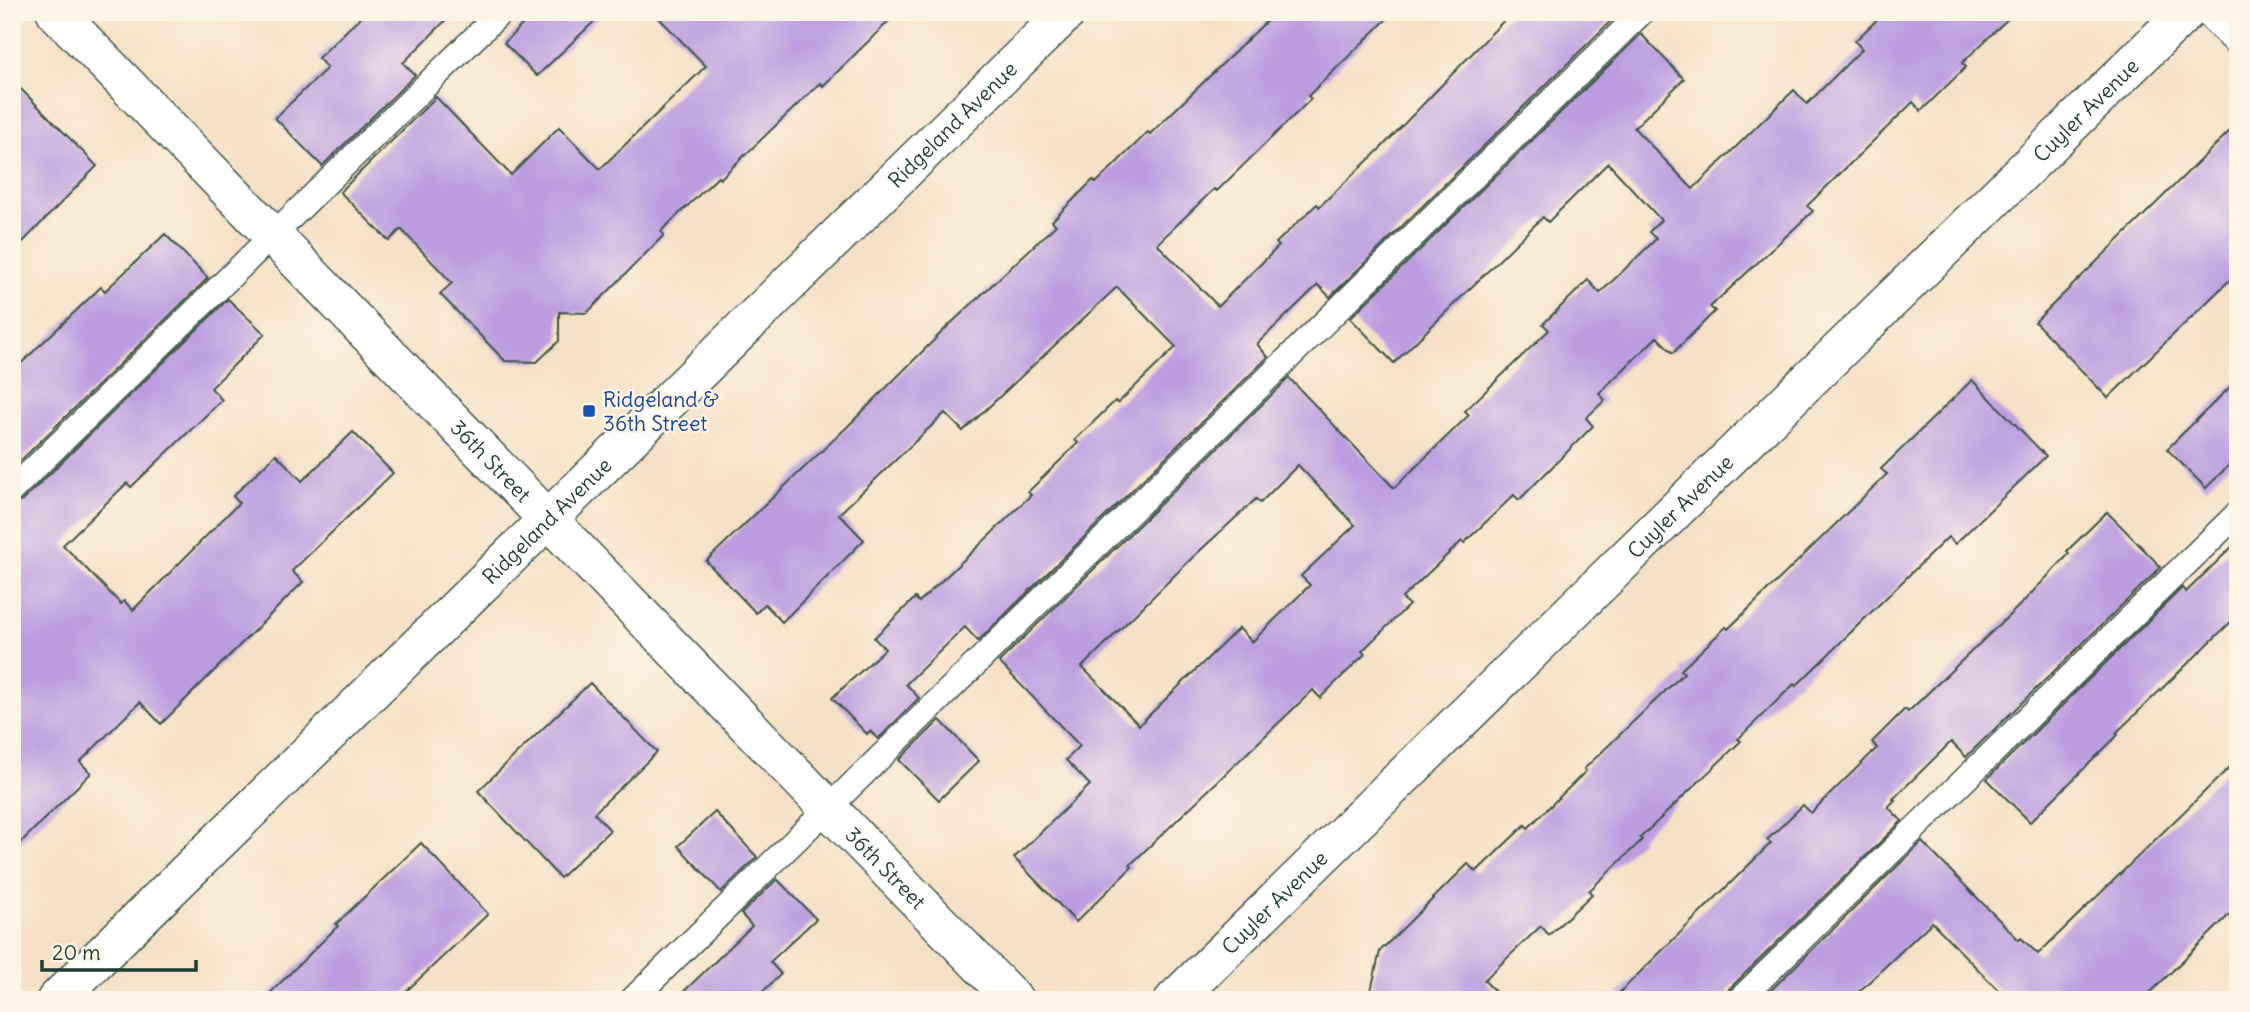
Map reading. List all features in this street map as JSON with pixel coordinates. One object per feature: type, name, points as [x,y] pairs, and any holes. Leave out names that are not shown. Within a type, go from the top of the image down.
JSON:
[{"type":"street","name":"36th Street","points":[[56,12],[1014,1000]]},
{"type":"street","name":"Ridgeland Avenue","points":[[56,1000],[1067,12]]},
{"type":"street","name":"Cuyler Avenue","points":[[1174,1000],[2186,12]]},
{"type":"street","points":[[2215,12],[2238,34]]},
{"type":"lane","points":[[12,490],[501,12]]},
{"type":"lane","points":[[632,1000],[1642,12]]},
{"type":"lane","points":[[1739,1000],[2238,513]]},
{"type":"building","points":[[366,12],[454,12],[403,63],[415,75],[322,166],[275,118],[327,68],[318,58]]},
{"type":"building","points":[[535,12],[604,12],[537,76],[504,43]]},
{"type":"building","points":[[653,12],[898,12],[823,86],[820,83],[720,179],[718,177],[661,231],[664,235],[587,313],[559,312],[559,341],[537,362],[505,361],[440,294],[452,283],[401,229],[389,241],[340,192],[436,97],[511,175],[559,127],[600,169],[706,66]]},
{"type":"building","points":[[1276,12],[1394,12],[1308,96],[1311,99],[1217,191],[1214,189],[1157,244],[1218,306],[1279,246],[1276,243],[1317,204],[1319,207],[1381,148],[1512,12],[1620,12],[1330,297],[1318,285],[1257,344],[1268,357],[978,641],[965,627],[906,684],[919,698],[878,739],[870,731],[867,734],[832,698],[885,649],[874,638],[915,598],[919,602],[987,538],[1031,495],[1028,492],[1078,443],[1075,440],[1176,347],[1117,287],[963,431],[945,413],[839,514],[864,540],[782,622],[765,604],[756,613],[706,561],[1056,225],[1052,221],[1093,180],[1096,183],[1148,132],[1150,134]]},
{"type":"building","points":[[1885,12],[2015,12],[1962,63],[1966,67],[1921,111],[1913,102],[1807,206],[1813,211],[1710,307],[1715,311],[1673,353],[1657,337],[1599,393],[1605,400],[1586,418],[1593,426],[1519,500],[1514,495],[1402,598],[1409,605],[1362,651],[1365,654],[1320,698],[1313,690],[1130,865],[1132,867],[1076,922],[1014,858],[1090,785],[1066,760],[1080,746],[999,662],[1289,378],[1394,488],[1469,415],[1465,411],[1549,330],[1543,324],[1588,280],[1600,293],[1656,239],[1649,232],[1661,220],[1608,163],[1548,222],[1543,217],[1394,363],[1350,318],[1641,34],[1684,79],[1634,128],[1693,189],[1794,90],[1807,104],[1862,49],[1855,41]],"holes":[[[1298,465],[1355,525],[1301,576],[1310,585],[1252,642],[1239,628],[1139,725],[1082,667],[1193,557],[1256,499],[1260,503]]]},
{"type":"building","points":[[12,80],[97,166],[12,253]]},
{"type":"building","points":[[2238,123],[2238,272],[2108,398],[2035,322]]},
{"type":"building","points":[[165,234],[208,278],[12,469],[12,372],[101,287],[105,291]]},
{"type":"building","points":[[228,299],[265,334],[211,388],[222,400],[131,487],[127,483],[63,545],[121,604],[124,601],[133,610],[239,503],[233,496],[276,454],[302,481],[353,432],[393,473],[292,571],[303,582],[161,724],[140,702],[80,762],[91,773],[12,851],[12,504],[22,501]]},
{"type":"building","points":[[2238,379],[2238,456],[2206,488],[2167,449]]},
{"type":"building","points":[[1972,380],[2046,456],[1955,544],[1948,537],[1796,686],[1794,684],[1738,739],[1741,741],[1640,838],[1642,840],[1589,891],[1592,894],[1549,935],[1541,926],[1484,980],[1503,1000],[1369,1000],[1380,951],[1468,864],[1476,872],[1525,825],[1528,828],[1586,771],[1584,769],[1684,673],[1681,670],[1726,627],[1728,629],[1887,474],[1881,469]]},
{"type":"building","points":[[2107,512],[2161,567],[1966,757],[1951,742],[1893,799],[1895,800],[1888,807],[1902,821],[1729,989],[1725,1000],[1612,1000],[1771,843],[1767,840],[1803,805],[1811,813],[1877,748],[1872,742],[1905,709],[1908,712],[2021,604],[2069,554],[2067,551]]},
{"type":"building","points":[[2238,541],[2238,615],[2116,733],[2118,735],[2030,822],[1987,779],[2182,588],[2186,592]]},
{"type":"building","points":[[590,683],[657,752],[594,813],[610,830],[560,878],[478,791]]},
{"type":"building","points":[[940,720],[979,761],[939,800],[899,760]]},
{"type":"building","points":[[2238,759],[2238,906],[2143,1000],[1990,1000],[1999,991],[1932,922],[1850,1000],[1761,1000],[1922,842],[2019,940],[2021,938],[2038,954]]},
{"type":"building","points":[[715,812],[757,857],[721,892],[678,846]]},
{"type":"building","points":[[421,843],[488,914],[397,1000],[263,1000],[338,926],[336,924]]},
{"type":"building","points":[[777,879],[816,919],[770,962],[781,974],[754,1000],[675,1000],[752,926],[741,914]]},
{"type":"place","name":"Ridgeland & 36th Street","points":[[589,411]]}]
